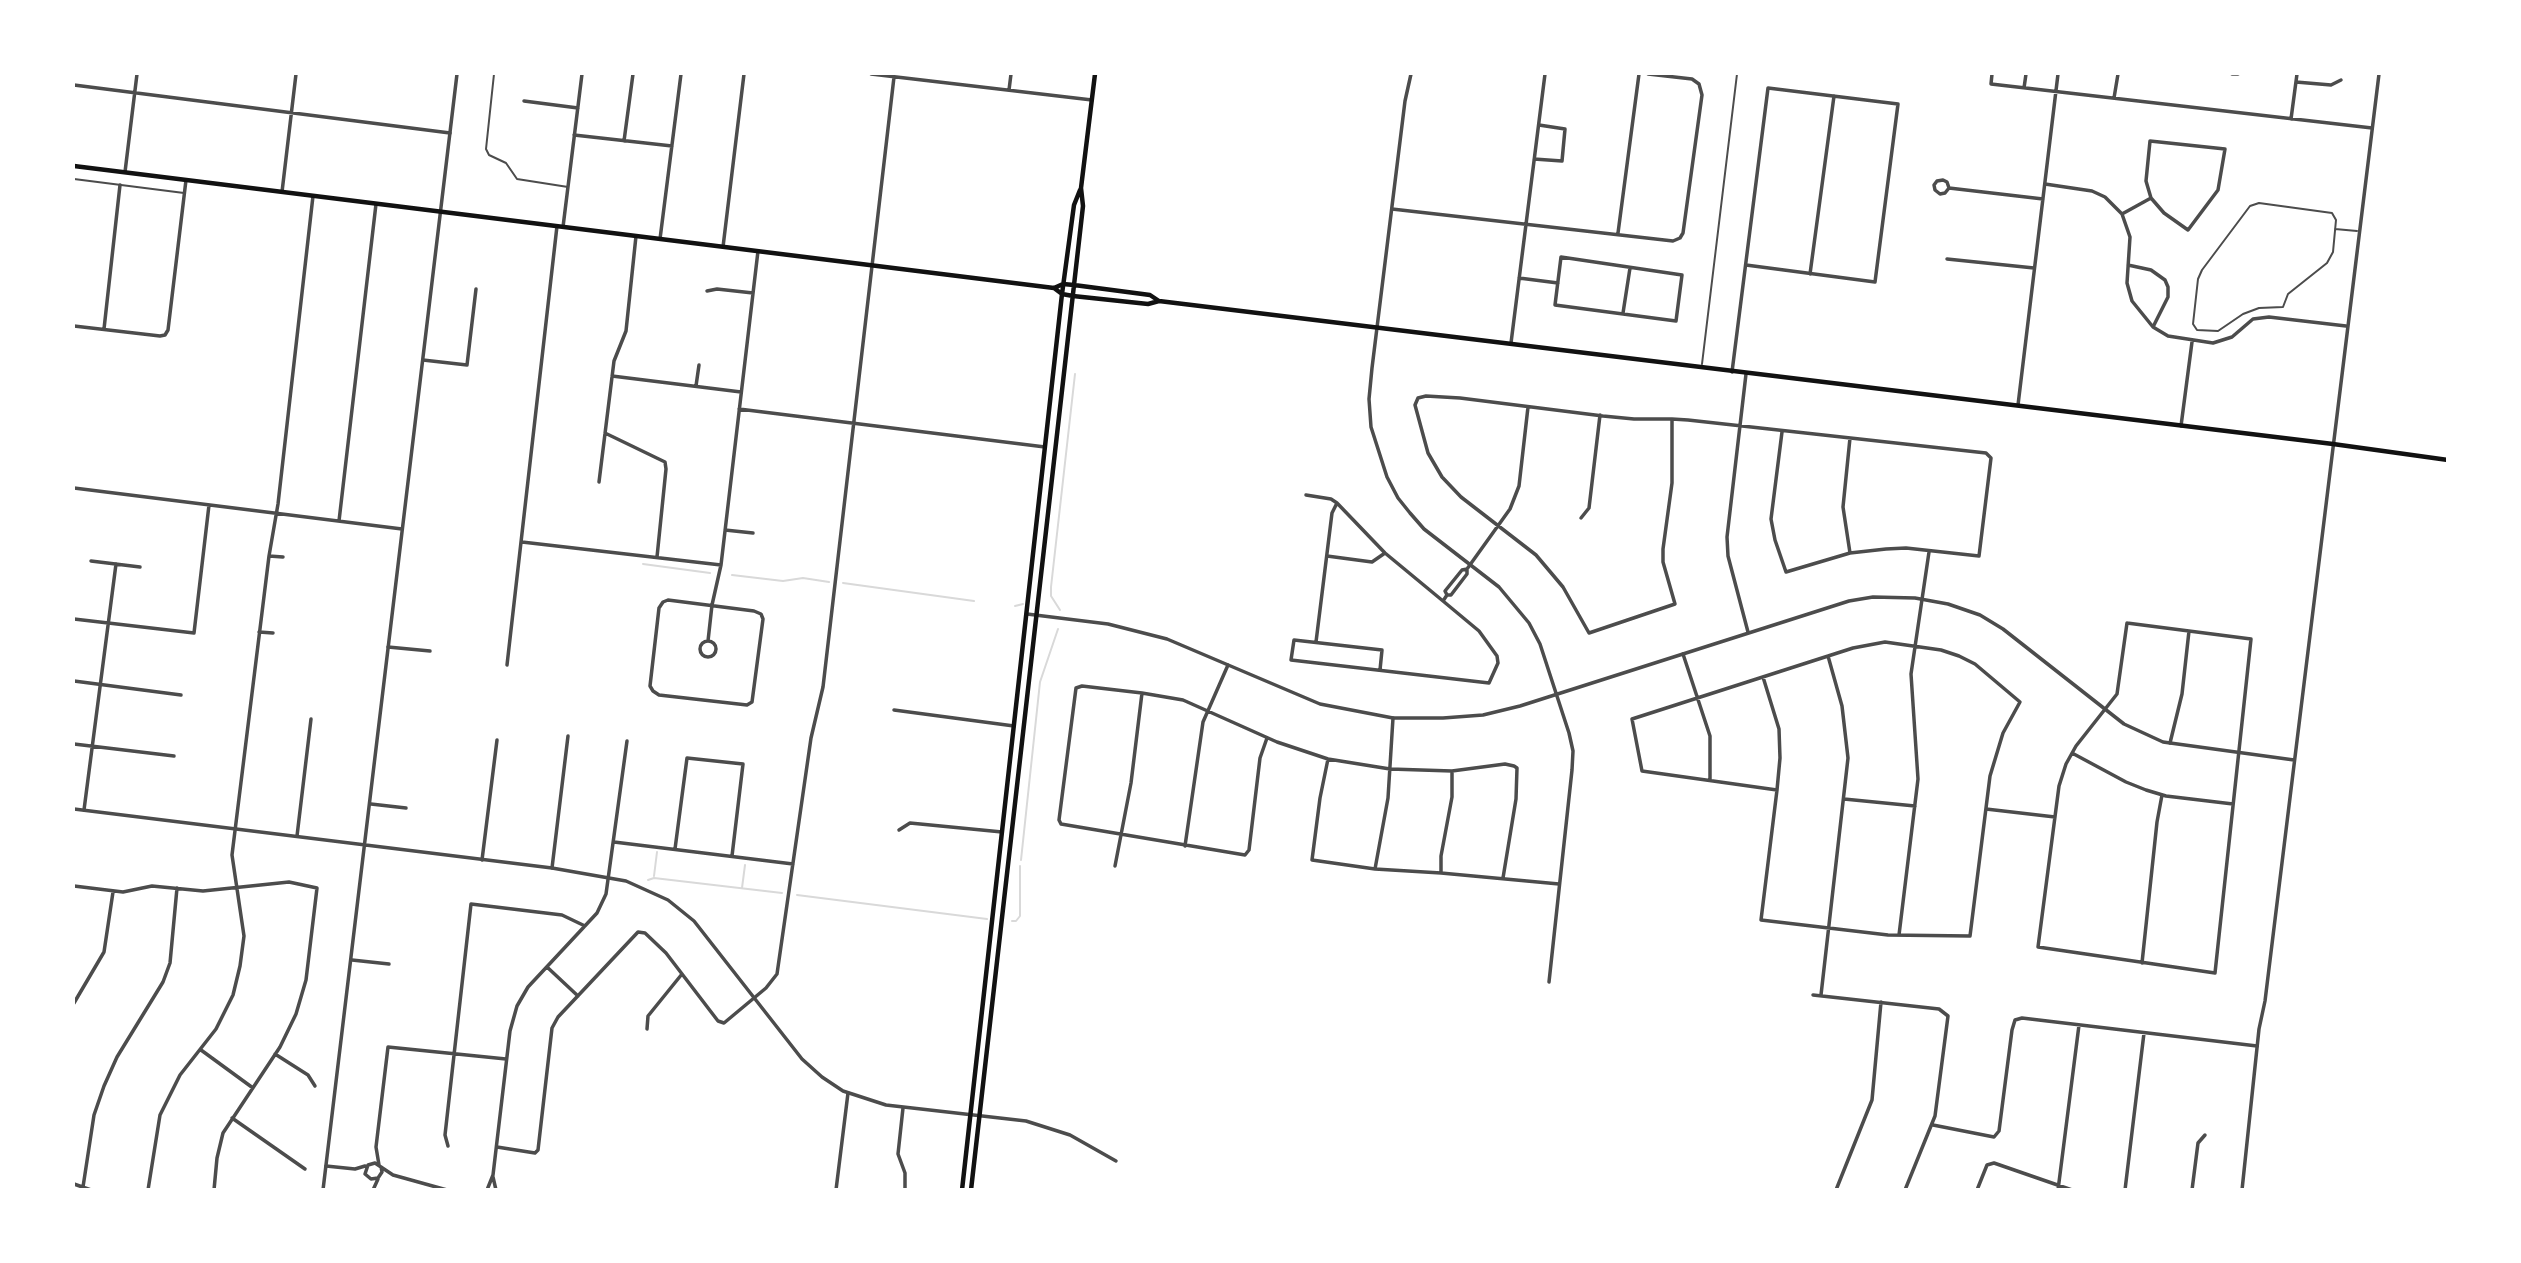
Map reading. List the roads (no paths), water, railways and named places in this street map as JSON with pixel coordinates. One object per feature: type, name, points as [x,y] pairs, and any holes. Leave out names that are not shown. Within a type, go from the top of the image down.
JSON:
[{"type":"main road","points":[[971,1189],[1073,296],[1083,206],[1081,188],[1095,74]]},
{"type":"main road","points":[[74,166],[1054,288],[1062,294],[1073,296],[1148,304],[1159,301],[2448,460]]},
{"type":"main road","points":[[962,1189],[1063,284],[1074,205],[1081,188]]},
{"type":"main road","points":[[1054,288],[1063,284],[1074,285],[1150,295],[1159,301]]},
{"type":"main road","points":[[1049,405],[1060,407]]},
{"type":"street","points":[[125,172],[137,74]]},
{"type":"street","points":[[282,192],[296,74]]},
{"type":"street","points":[[323,1189],[457,74]]},
{"type":"street","points":[[507,665],[560,226],[568,187],[582,74]]},
{"type":"street","points":[[624,141],[633,74]]},
{"type":"street","points":[[660,239],[681,74]]},
{"type":"street","points":[[723,247],[744,74]]},
{"type":"street","points":[[871,74],[1092,100]]},
{"type":"street","points":[[1009,90],[1011,74]]},
{"type":"street","points":[[1410,74],[1369,399],[1371,427],[1387,477],[1398,498],[1424,528],[1499,587],[1529,623],[1540,644],[1557,695],[1573,751],[1549,982]]},
{"type":"street","points":[[1510,346],[1545,74]]},
{"type":"street","points":[[1618,233],[1639,74]]},
{"type":"street","points":[[1392,209],[1618,233],[1673,242],[1680,239],[1684,233],[1702,95],[1699,84],[1692,79],[1648,74]]},
{"type":"street","points":[[1993,74],[1992,84],[2372,128]]},
{"type":"street","points":[[2024,88],[2026,74]]},
{"type":"street","points":[[2018,407],[2058,74]]},
{"type":"street","points":[[2115,99],[2118,74]]},
{"type":"street","points":[[2232,74],[2238,74]]},
{"type":"street","points":[[2291,119],[2297,74]]},
{"type":"street","points":[[2242,1189],[2257,1046],[2265,1001],[2379,74]]},
{"type":"street","points":[[497,1147],[535,1153],[537,1150],[552,1028],[558,1017],[638,932],[645,933],[666,953],[718,1021],[724,1023],[771,983],[779,968],[811,738],[823,687],[894,77]]},
{"type":"street","points":[[2295,82],[2331,85],[2341,80]]},
{"type":"street","points":[[74,85],[450,133]]},
{"type":"street","points":[[1732,372],[1768,88],[1898,104],[1875,282],[1746,265]]},
{"type":"street","points":[[1810,274],[1834,96]]},
{"type":"street","points":[[523,101],[578,108]]},
{"type":"street","points":[[1534,159],[1562,162],[1565,129],[1539,125]]},
{"type":"street","points":[[575,135],[672,146]]},
{"type":"street","points":[[2150,141],[2225,149],[2218,190],[2188,230],[2164,213],[2151,198],[2146,181],[2150,141]]},
{"type":"street","points":[[74,326],[160,337],[165,335],[168,330],[186,180]]},
{"type":"street","points":[[1943,180],[1949,188],[1940,194],[1934,185],[1943,180]]},
{"type":"street","points":[[2045,184],[2092,191],[2105,197],[2122,214],[2130,237],[2127,283],[2132,301],[2152,327],[2168,336],[2213,343],[2232,337],[2253,319],[2269,317],[2346,326]]},
{"type":"street","points":[[104,330],[120,185]]},
{"type":"street","points":[[1949,188],[2043,199]]},
{"type":"street","points":[[148,1189],[160,1115],[180,1075],[216,1028],[233,995],[240,966],[244,936],[232,855],[234,830],[276,513],[313,196]]},
{"type":"street","points":[[2122,214],[2151,198]]},
{"type":"street","points":[[339,521],[376,204]]},
{"type":"street","points":[[599,482],[614,361],[626,331],[636,236]]},
{"type":"street","points":[[708,641],[712,605],[721,565],[758,251]]},
{"type":"street","points":[[1561,257],[1682,275],[1676,321],[1555,305],[1558,283],[1561,257]]},
{"type":"street","points":[[1947,259],[2034,268]]},
{"type":"street","points":[[2127,265],[2151,270],[2165,280],[2168,287],[2168,296],[2152,327]]},
{"type":"street","points":[[1623,313],[1630,268]]},
{"type":"street","points":[[1519,278],[1558,283]]},
{"type":"street","points":[[423,360],[467,365],[476,289]]},
{"type":"street","points":[[707,291],[717,289],[752,293]]},
{"type":"street","points":[[2181,426],[2192,341]]},
{"type":"street","points":[[696,386],[699,365]]},
{"type":"street","points":[[1746,374],[1727,537],[1728,556],[1748,632]]},
{"type":"street","points":[[612,376],[741,391]]},
{"type":"street","points":[[1672,419],[1672,483],[1663,562],[1675,604],[1589,633],[1563,587],[1536,555],[1461,497],[1442,477],[1427,453],[1416,405],[1418,398],[1426,396],[1460,398],[1634,419],[1672,419],[1986,453],[1991,458],[1979,556],[1906,548],[1850,553],[1786,572],[1771,519],[1782,432]]},
{"type":"street","points":[[1443,600],[1447,595],[1445,591],[1462,570],[1467,569],[1510,509],[1518,486],[1528,407]]},
{"type":"street","points":[[739,409],[1045,447]]},
{"type":"street","points":[[1581,518],[1589,508],[1600,415]]},
{"type":"street","points":[[606,433],[665,462],[657,557]]},
{"type":"street","points":[[1850,438],[1843,507],[1850,553]]},
{"type":"street","points":[[74,488],[402,529]]},
{"type":"street","points":[[1306,495],[1331,499],[1337,503],[1385,553],[1479,631],[1497,656],[1498,663],[1489,683],[1291,660],[1294,640],[1382,650],[1380,670]]},
{"type":"street","points":[[1316,642],[1332,513],[1337,503]]},
{"type":"street","points":[[74,620],[194,633],[209,505]]},
{"type":"street","points":[[725,530],[753,533]]},
{"type":"street","points":[[521,542],[721,565]]},
{"type":"street","points":[[1899,935],[1918,779],[1911,686],[1914,645],[1929,551]]},
{"type":"street","points":[[1326,555],[1372,562],[1385,553]]},
{"type":"street","points":[[269,556],[283,557]]},
{"type":"street","points":[[90,561],[140,567]]},
{"type":"street","points":[[84,810],[116,564]]},
{"type":"street","points":[[1027,614],[1108,624],[1167,639],[1320,704],[1393,718],[1483,715],[1557,695],[1849,601],[1896,596],[1922,599],[1980,615],[2003,629],[2132,728],[2169,744],[2294,761]]},
{"type":"street","points":[[668,600],[712,605],[754,611],[764,619],[754,695],[752,702],[747,705],[659,695],[650,686],[659,608],[663,602],[668,600]]},
{"type":"street","points":[[2127,623],[2189,631],[2251,639],[2215,974],[2038,947],[2059,786],[2072,753],[2117,694],[2127,623]]},
{"type":"street","points":[[2169,744],[2182,694],[2189,631]]},
{"type":"street","points":[[259,632],[273,633]]},
{"type":"street","points":[[708,641],[714,644],[715,649],[708,657],[702,655],[700,648],[708,641]]},
{"type":"street","points":[[1763,677],[1779,729],[1780,758],[1777,790],[1761,920],[1899,935],[1970,936],[1995,755],[2020,702],[1975,664],[1941,650],[1885,642],[1853,648],[1632,719],[1642,771],[1777,790]]},
{"type":"street","points":[[388,647],[430,651]]},
{"type":"street","points":[[1683,654],[1710,736],[1710,780]]},
{"type":"street","points":[[1821,995],[1848,758],[1842,706],[1828,656]]},
{"type":"street","points":[[1185,846],[1200,731],[1228,665]]},
{"type":"street","points":[[74,681],[181,695]]},
{"type":"street","points":[[1267,738],[1260,758],[1249,850],[1245,855],[1061,824],[1059,820],[1076,688],[1082,686],[1142,693],[1183,700],[1267,738],[1328,759],[1391,769],[1452,771],[1505,764],[1517,768],[1516,799],[1503,878]]},
{"type":"street","points":[[1115,866],[1131,783],[1142,693]]},
{"type":"street","points":[[894,710],[1014,726]]},
{"type":"street","points":[[1375,869],[1388,798],[1393,718]]},
{"type":"street","points":[[298,836],[311,719]]},
{"type":"street","points":[[552,868],[568,736]]},
{"type":"street","points":[[482,860],[497,740]]},
{"type":"street","points":[[493,1175],[496,1189],[487,1189],[493,1175],[506,1059],[517,1006],[528,988],[602,904],[609,877],[627,741]]},
{"type":"street","points":[[74,744],[174,756]]},
{"type":"street","points":[[2072,753],[2126,782],[2162,795],[2232,804]]},
{"type":"street","points":[[675,849],[687,758],[743,764],[732,856]]},
{"type":"street","points":[[1328,759],[1312,860],[1375,869],[1559,884]]},
{"type":"street","points":[[1441,873],[1452,771]]},
{"type":"street","points":[[2142,963],[2162,795]]},
{"type":"street","points":[[1843,799],[1914,806]]},
{"type":"street","points":[[371,804],[406,808]]},
{"type":"street","points":[[74,809],[552,868],[609,877],[641,886],[668,900],[694,921],[802,1059],[822,1077],[848,1093],[865,1100],[903,1108],[1026,1121],[1070,1135],[1116,1161]]},
{"type":"street","points":[[1986,809],[2055,817]]},
{"type":"street","points":[[899,830],[910,823],[1002,832]]},
{"type":"street","points":[[614,842],[793,864]]},
{"type":"street","points":[[74,887],[123,892],[152,886],[203,891],[289,883],[317,888],[306,980],[296,1014],[275,1054],[223,1133],[214,1189]]},
{"type":"street","points":[[83,1188],[94,1115],[104,1086],[117,1057],[163,982],[170,963],[177,888]]},
{"type":"street","points":[[74,1003],[104,953],[113,891]]},
{"type":"street","points":[[448,1146],[445,1135],[471,904],[562,915],[585,926]]},
{"type":"street","points":[[352,960],[389,964]]},
{"type":"street","points":[[547,967],[578,996]]},
{"type":"street","points":[[647,1029],[648,1016],[682,974]]},
{"type":"street","points":[[1812,995],[1940,1009],[1948,1016],[1933,1125],[1905,1189]]},
{"type":"street","points":[[1836,1189],[1872,1100],[1881,1002]]},
{"type":"street","points":[[1933,1125],[1994,1137],[1999,1131],[2015,1020],[2022,1018],[2257,1046]]},
{"type":"street","points":[[2059,1187],[2079,1025]]},
{"type":"street","points":[[2125,1189],[2144,1033]]},
{"type":"street","points":[[372,1189],[365,1171],[376,1147],[388,1047],[506,1059]]},
{"type":"street","points":[[200,1050],[253,1088]]},
{"type":"street","points":[[275,1054],[308,1075],[315,1086]]},
{"type":"street","points":[[836,1189],[848,1093]]},
{"type":"street","points":[[903,1108],[898,1154],[905,1173],[905,1189]]},
{"type":"street","points":[[232,1118],[305,1168]]},
{"type":"street","points":[[2192,1189],[2199,1143],[2205,1135]]},
{"type":"street","points":[[372,1189],[379,1178],[380,1166],[376,1147]]},
{"type":"street","points":[[1977,1189],[1987,1165],[1994,1163],[2059,1187],[2072,1189]]},
{"type":"street","points":[[326,1166],[355,1169],[369,1164],[380,1166],[393,1175],[447,1189]]},
{"type":"street","points":[[355,1169],[368,1177],[393,1175]]},
{"type":"street","points":[[74,1184],[91,1189]]},
{"type":"lane","points":[[494,74],[485,149],[489,155],[506,163],[517,179],[568,187]]},
{"type":"lane","points":[[1701,369],[1737,74]]},
{"type":"lane","points":[[74,179],[185,193]]},
{"type":"lane","points":[[2259,204],[2332,213],[2336,220],[2335,229],[2333,252],[2327,263],[2288,294],[2283,307],[2259,308],[2243,314],[2218,331],[2197,330],[2193,324],[2198,279],[2249,206],[2259,204]]},
{"type":"lane","points":[[2335,229],[2358,232]]},
{"type":"waterway","points":[[1060,610],[1051,596],[1051,587],[1075,374]]},
{"type":"waterway","points":[[643,564],[710,573]]},
{"type":"waterway","points":[[732,575],[783,581],[803,578],[829,582]]},
{"type":"waterway","points":[[843,583],[974,601]]},
{"type":"waterway","points":[[1015,606],[1023,604]]},
{"type":"waterway","points":[[1021,860],[1040,682],[1058,629]]},
{"type":"waterway","points":[[654,876],[657,852]]},
{"type":"waterway","points":[[742,888],[745,865]]},
{"type":"waterway","points":[[1012,921],[1016,921],[1020,916],[1020,866]]},
{"type":"waterway","points":[[648,880],[654,878],[782,893]]},
{"type":"waterway","points":[[797,895],[987,919]]}]
